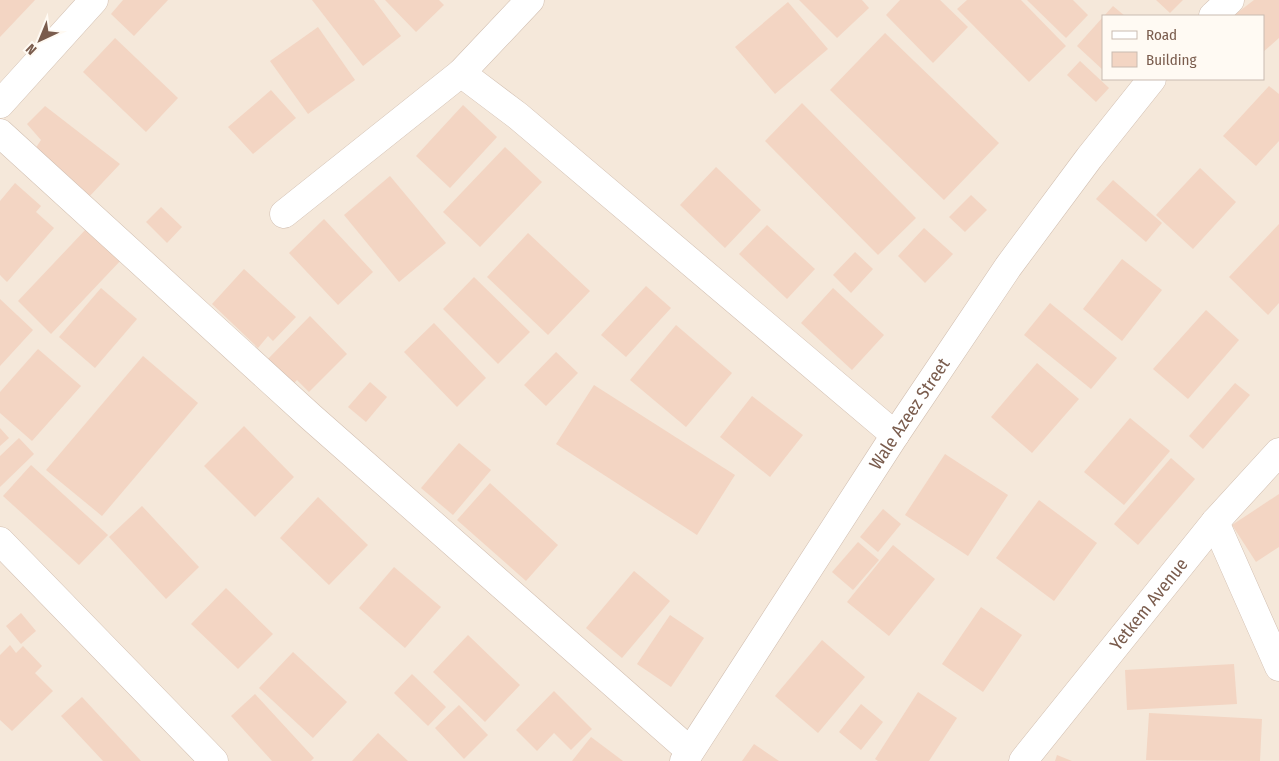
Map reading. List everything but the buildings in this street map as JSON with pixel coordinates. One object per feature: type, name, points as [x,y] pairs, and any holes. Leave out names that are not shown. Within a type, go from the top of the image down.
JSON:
[{"type":"street","points":[[0,104],[62,38],[94,0]]},
{"type":"street","points":[[284,214],[461,73],[530,0]]},
{"type":"street","points":[[1214,15],[1230,0]]},
{"type":"street","points":[[461,73],[518,116],[895,436]]},
{"type":"street","name":"Wale Azeez Street","points":[[687,756],[895,436],[1008,267],[1089,158],[1151,80]]},
{"type":"street","points":[[0,133],[687,756]]},
{"type":"street","name":"Yetkem Avenue","points":[[1023,761],[1215,522],[1279,452]]},
{"type":"street","points":[[1215,522],[1279,666]]},
{"type":"street","points":[[0,542],[214,761]]},
{"type":"shaded area","points":[[0,0],[1279,0],[1279,761],[0,761]]}]
